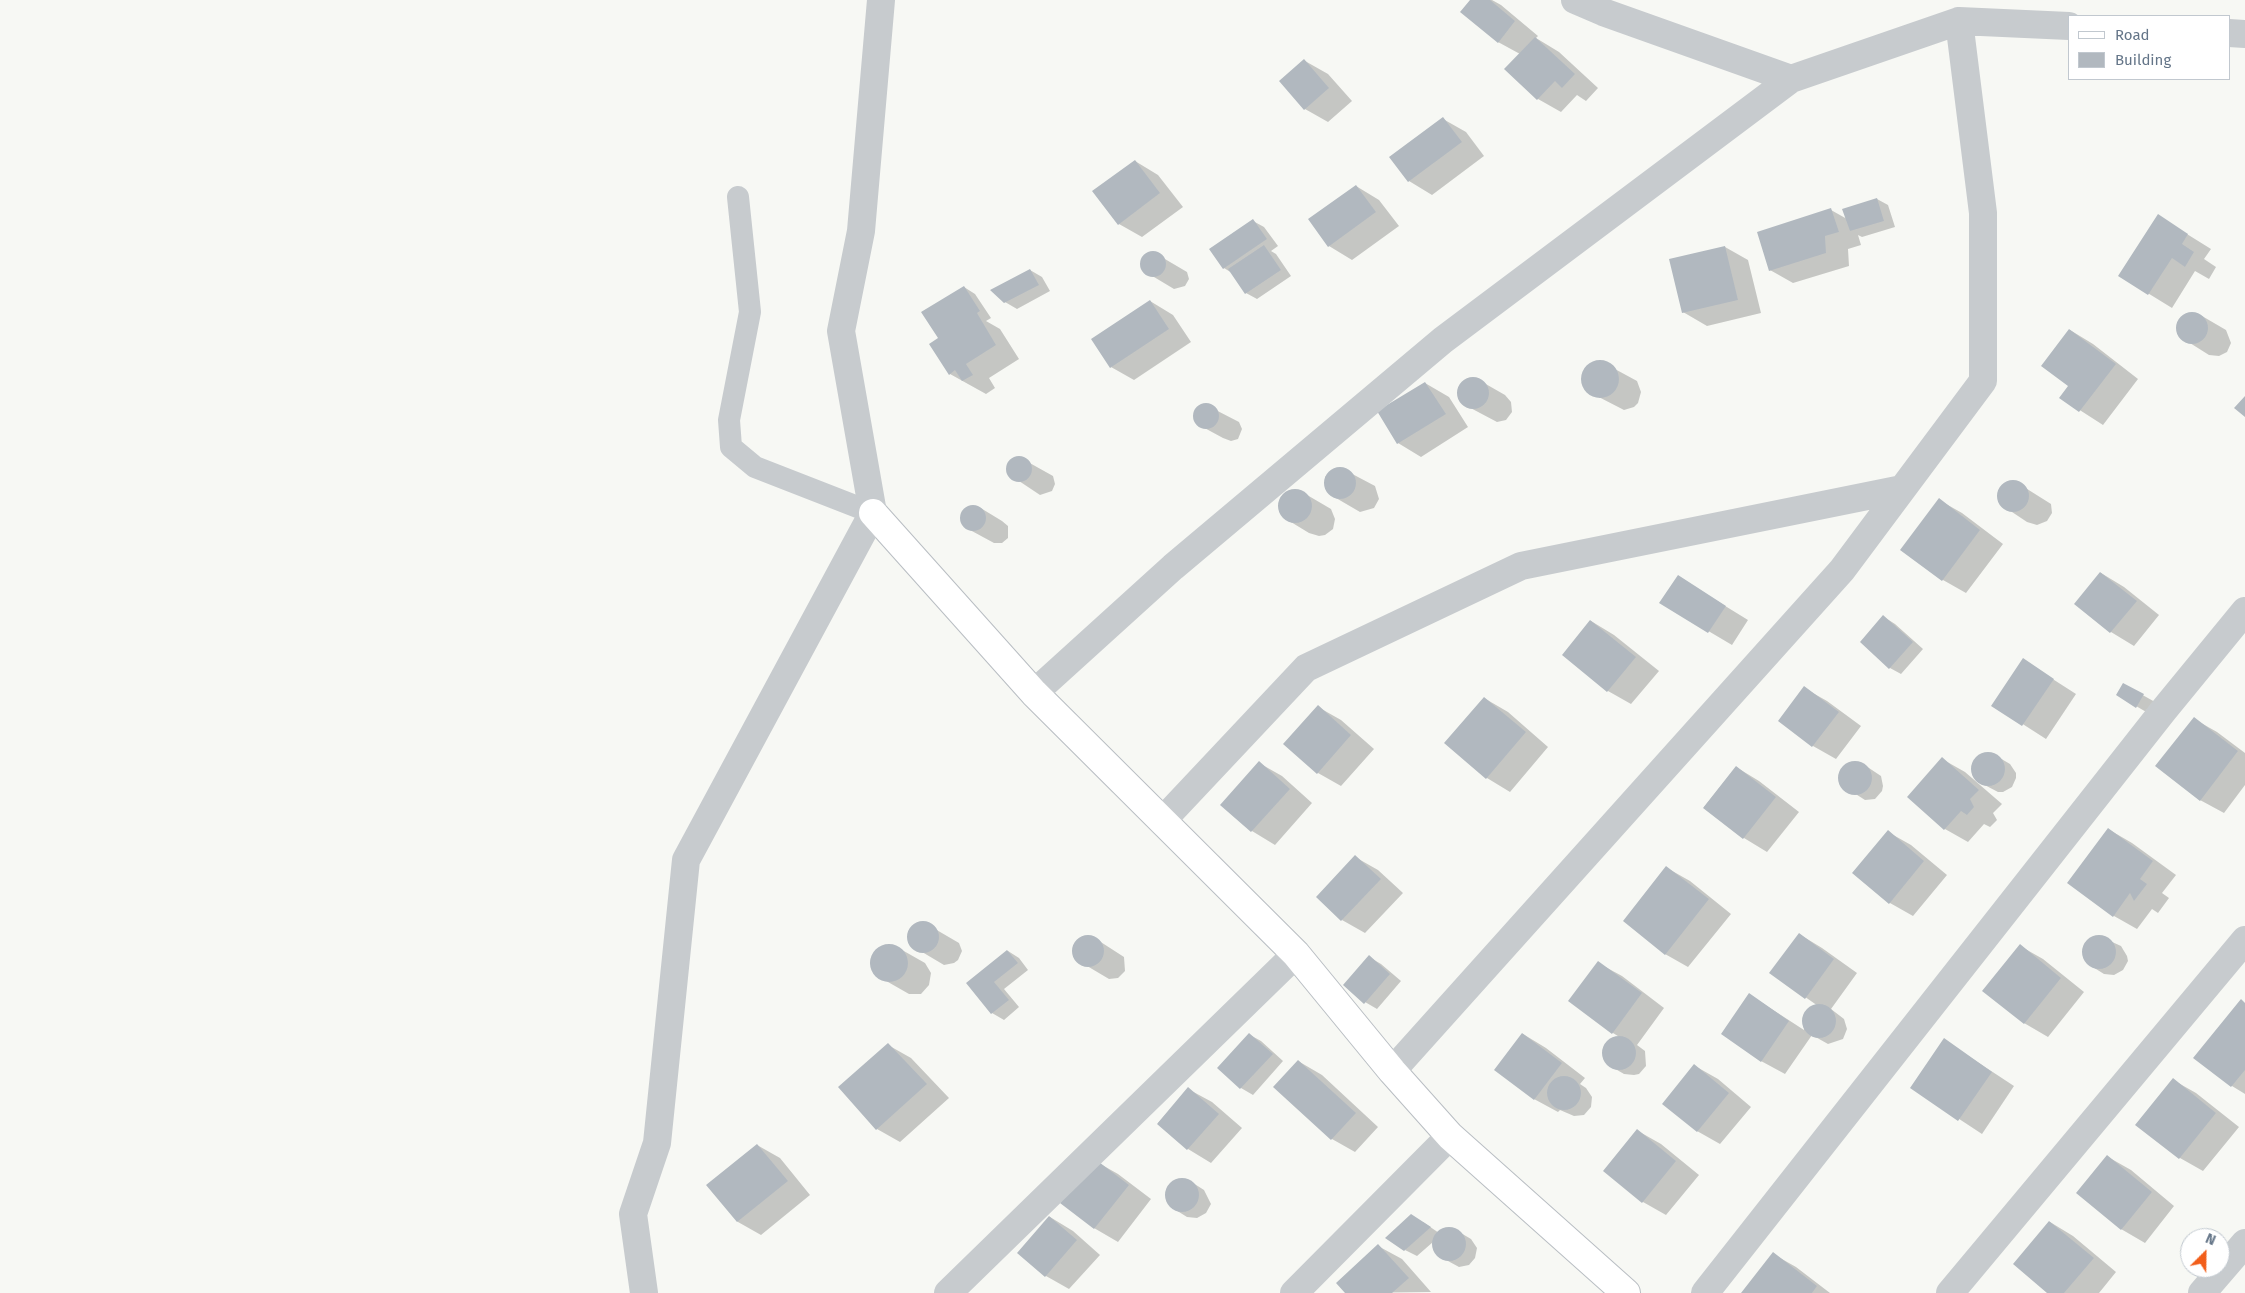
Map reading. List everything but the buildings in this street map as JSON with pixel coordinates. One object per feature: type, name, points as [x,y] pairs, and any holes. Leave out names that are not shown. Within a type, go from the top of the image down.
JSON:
[{"type":"street","points":[[881,0],[860,231],[841,331],[874,513],[1034,693],[1296,954],[1392,1071],[1450,1136],[1626,1293]]},
{"type":"street","points":[[1576,0],[1603,12],[1791,79]]},
{"type":"street","points":[[1034,693],[1173,567],[1443,340],[1791,79],[1959,21],[2068,26]]},
{"type":"street","points":[[1392,1071],[1842,570],[1984,381],[1983,212],[1959,21]]},
{"type":"street","points":[[2230,33],[2245,34]]},
{"type":"street","points":[[1162,821],[1306,668],[1521,566],[1902,489]]},
{"type":"street","points":[[644,1293],[633,1214],[657,1143],[686,860],[874,513]]},
{"type":"street","points":[[1705,1293],[2163,711],[2245,611]]},
{"type":"street","points":[[1950,1293],[2245,940]]},
{"type":"street","points":[[948,1293],[1296,954]]},
{"type":"street","points":[[1294,1293],[1450,1136]]},
{"type":"street","points":[[2202,1293],[2245,1243]]},
{"type":"lane","points":[[738,197],[750,312],[729,420],[731,448],[755,466],[874,513]]}]
